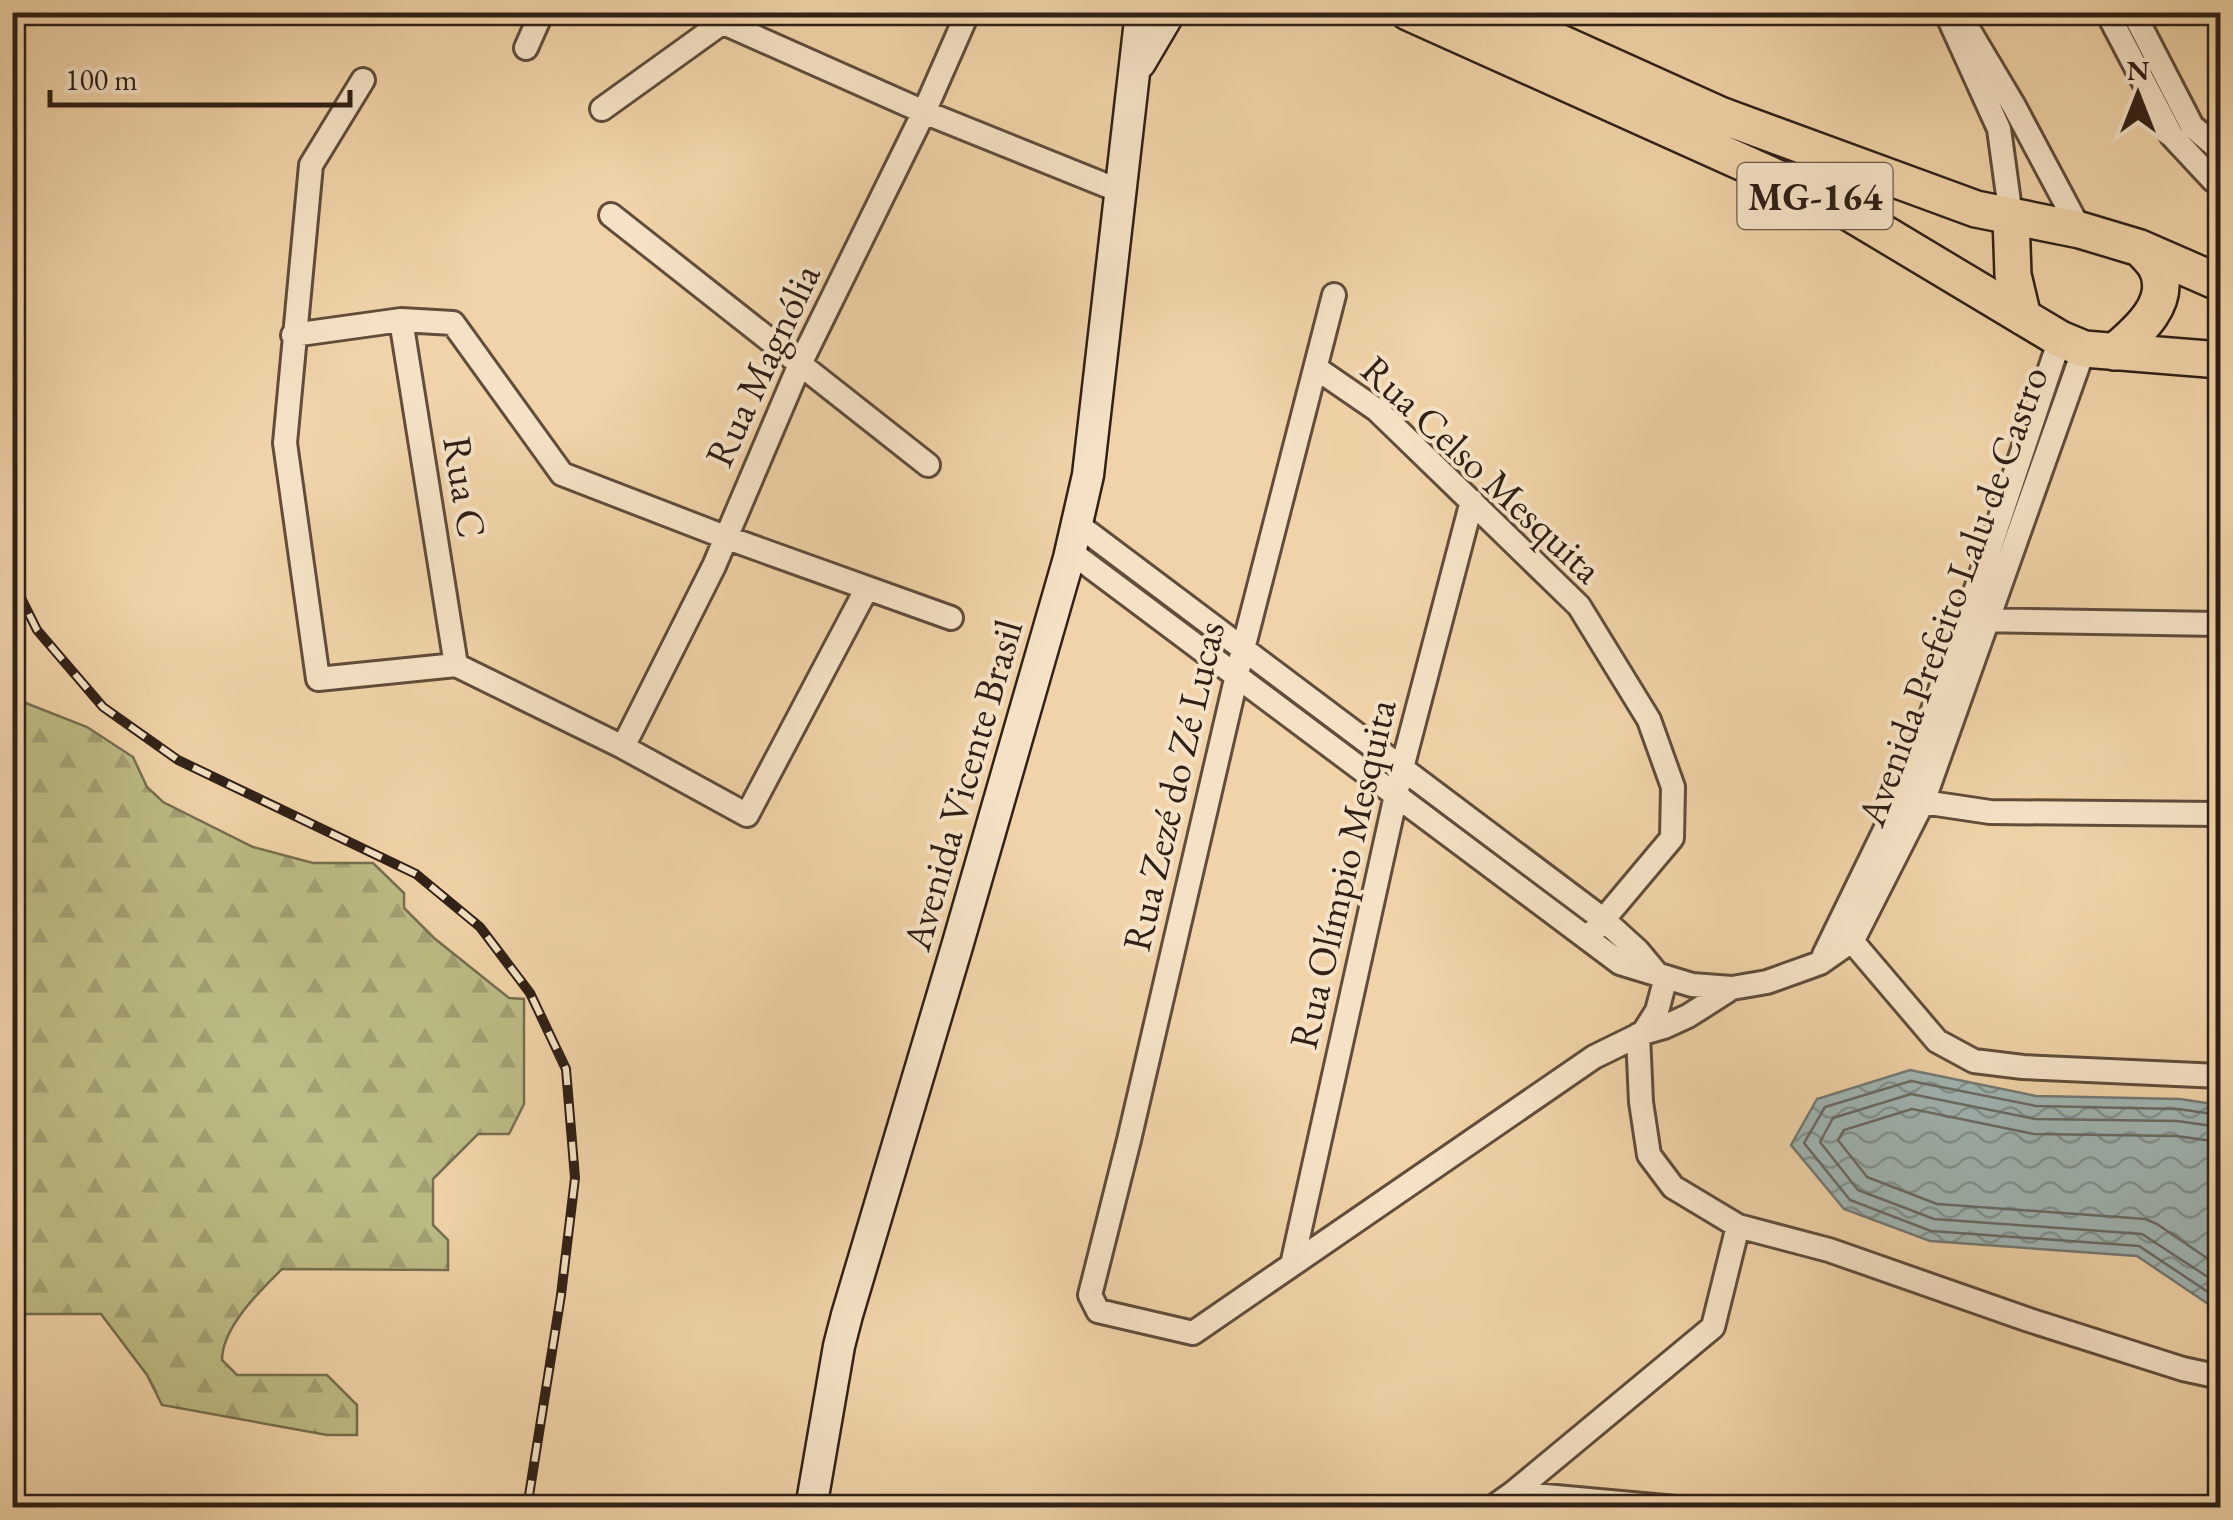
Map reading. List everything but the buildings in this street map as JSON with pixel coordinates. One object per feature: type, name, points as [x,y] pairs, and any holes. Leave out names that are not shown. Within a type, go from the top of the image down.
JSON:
[{"type":"main road","name":"MG-164","points":[[1408,12],[1835,204],[2024,317],[2086,347],[2220,360]]},
{"type":"main road","name":"MG-164","points":[[1492,12],[1720,115],[1976,209],[2080,230],[2140,248],[2220,283]]},
{"type":"main road","points":[[2010,217],[2013,275],[2024,317]]},
{"type":"main road","points":[[2086,347],[2142,329],[2161,295],[2157,268],[2140,248]]},
{"type":"street","points":[[526,48],[542,12]]},
{"type":"street","points":[[699,12],[729,18],[924,112],[1120,191]]},
{"type":"street","name":"Rua Magnólia","points":[[623,748],[714,566],[800,364],[924,112],[968,12]]},
{"type":"street","name":"Avenida Vicente Brasil","points":[[811,1508],[839,1346],[964,925],[1074,538],[1088,475],[1141,12]]},
{"type":"street","name":"Avenida Vicente Brasil","points":[[1134,74],[1170,12]]},
{"type":"street","points":[[1949,12],[1951,27],[1999,129],[2010,217]]},
{"type":"street","points":[[1958,12],[2080,230]]},
{"type":"street","points":[[2107,12],[2172,136],[2207,150]]},
{"type":"street","points":[[2133,12],[2207,150],[2213,180],[2220,182]]},
{"type":"street","points":[[602,109],[729,18]]},
{"type":"street","points":[[363,80],[311,165],[293,335],[285,443],[318,679],[456,665],[623,748],[747,816],[867,588]]},
{"type":"street","points":[[610,215],[928,465]]},
{"type":"street","name":"Rua Zezé do Zé Lucas","points":[[1292,1265],[1193,1333],[1098,1311],[1090,1295],[1236,676],[1334,294]]},
{"type":"street","points":[[293,335],[401,320],[454,323],[562,474],[952,618]]},
{"type":"street","name":"Rua C","points":[[401,320],[456,665]]},
{"type":"street","name":"Avenida Prefeito Lalu de Castro","points":[[1662,976],[1692,985],[1732,988],[1767,982],[1820,963],[1846,934],[1912,799],[1976,620],[2086,347]]},
{"type":"street","name":"Rua Celso Mesquita","points":[[1316,368],[1377,410],[1579,606],[1649,720],[1673,788],[1672,838],[1596,929]]},
{"type":"street","name":"Rua Olímpio Mesquita","points":[[1292,1265],[1402,768],[1472,501]]},
{"type":"street","points":[[1074,538],[1243,649],[1402,768],[1596,929]]},
{"type":"street","points":[[1074,538],[1236,676],[1396,795],[1596,929],[1638,951],[1662,976],[1657,1010],[1640,1034],[1641,1102],[1649,1155],[1673,1187],[1738,1226],[1829,1250],[2046,1326],[2220,1377]]},
{"type":"street","points":[[1976,620],[2220,624]]},
{"type":"street","points":[[1912,799],[1990,812],[2220,814]]},
{"type":"street","points":[[1846,934],[1937,1041],[1974,1061],[2023,1067],[2220,1076]]},
{"type":"street","points":[[1292,1265],[1594,1057],[1688,1016],[1732,988]]},
{"type":"street","points":[[1492,1508],[1514,1494],[1713,1327],[1738,1226]]},
{"type":"street","points":[[1514,1494],[1676,1508]]},
{"type":"green space","points":[[13,698],[87,727],[133,757],[147,787],[163,802],[253,847],[313,863],[373,863],[404,893],[404,908],[434,938],[509,998],[524,999],[524,1104],[509,1134],[478,1134],[433,1179],[433,1225],[448,1240],[448,1270],[282,1269],[244,1310],[228,1335],[222,1360],[237,1375],[327,1375],[357,1405],[357,1435],[327,1435],[162,1405],[147,1375],[101,1314],[26,1314],[13,1321]]},
{"type":"water","points":[[1910,1070],[2036,1096],[2180,1099],[2220,1105],[2220,1312],[2137,1256],[1930,1241],[1844,1209],[1791,1145],[1817,1099]]},
{"type":"railway","points":[[12,580],[37,630],[103,707],[178,760],[416,874],[480,927],[530,993],[566,1069],[575,1178],[527,1508]]}]
